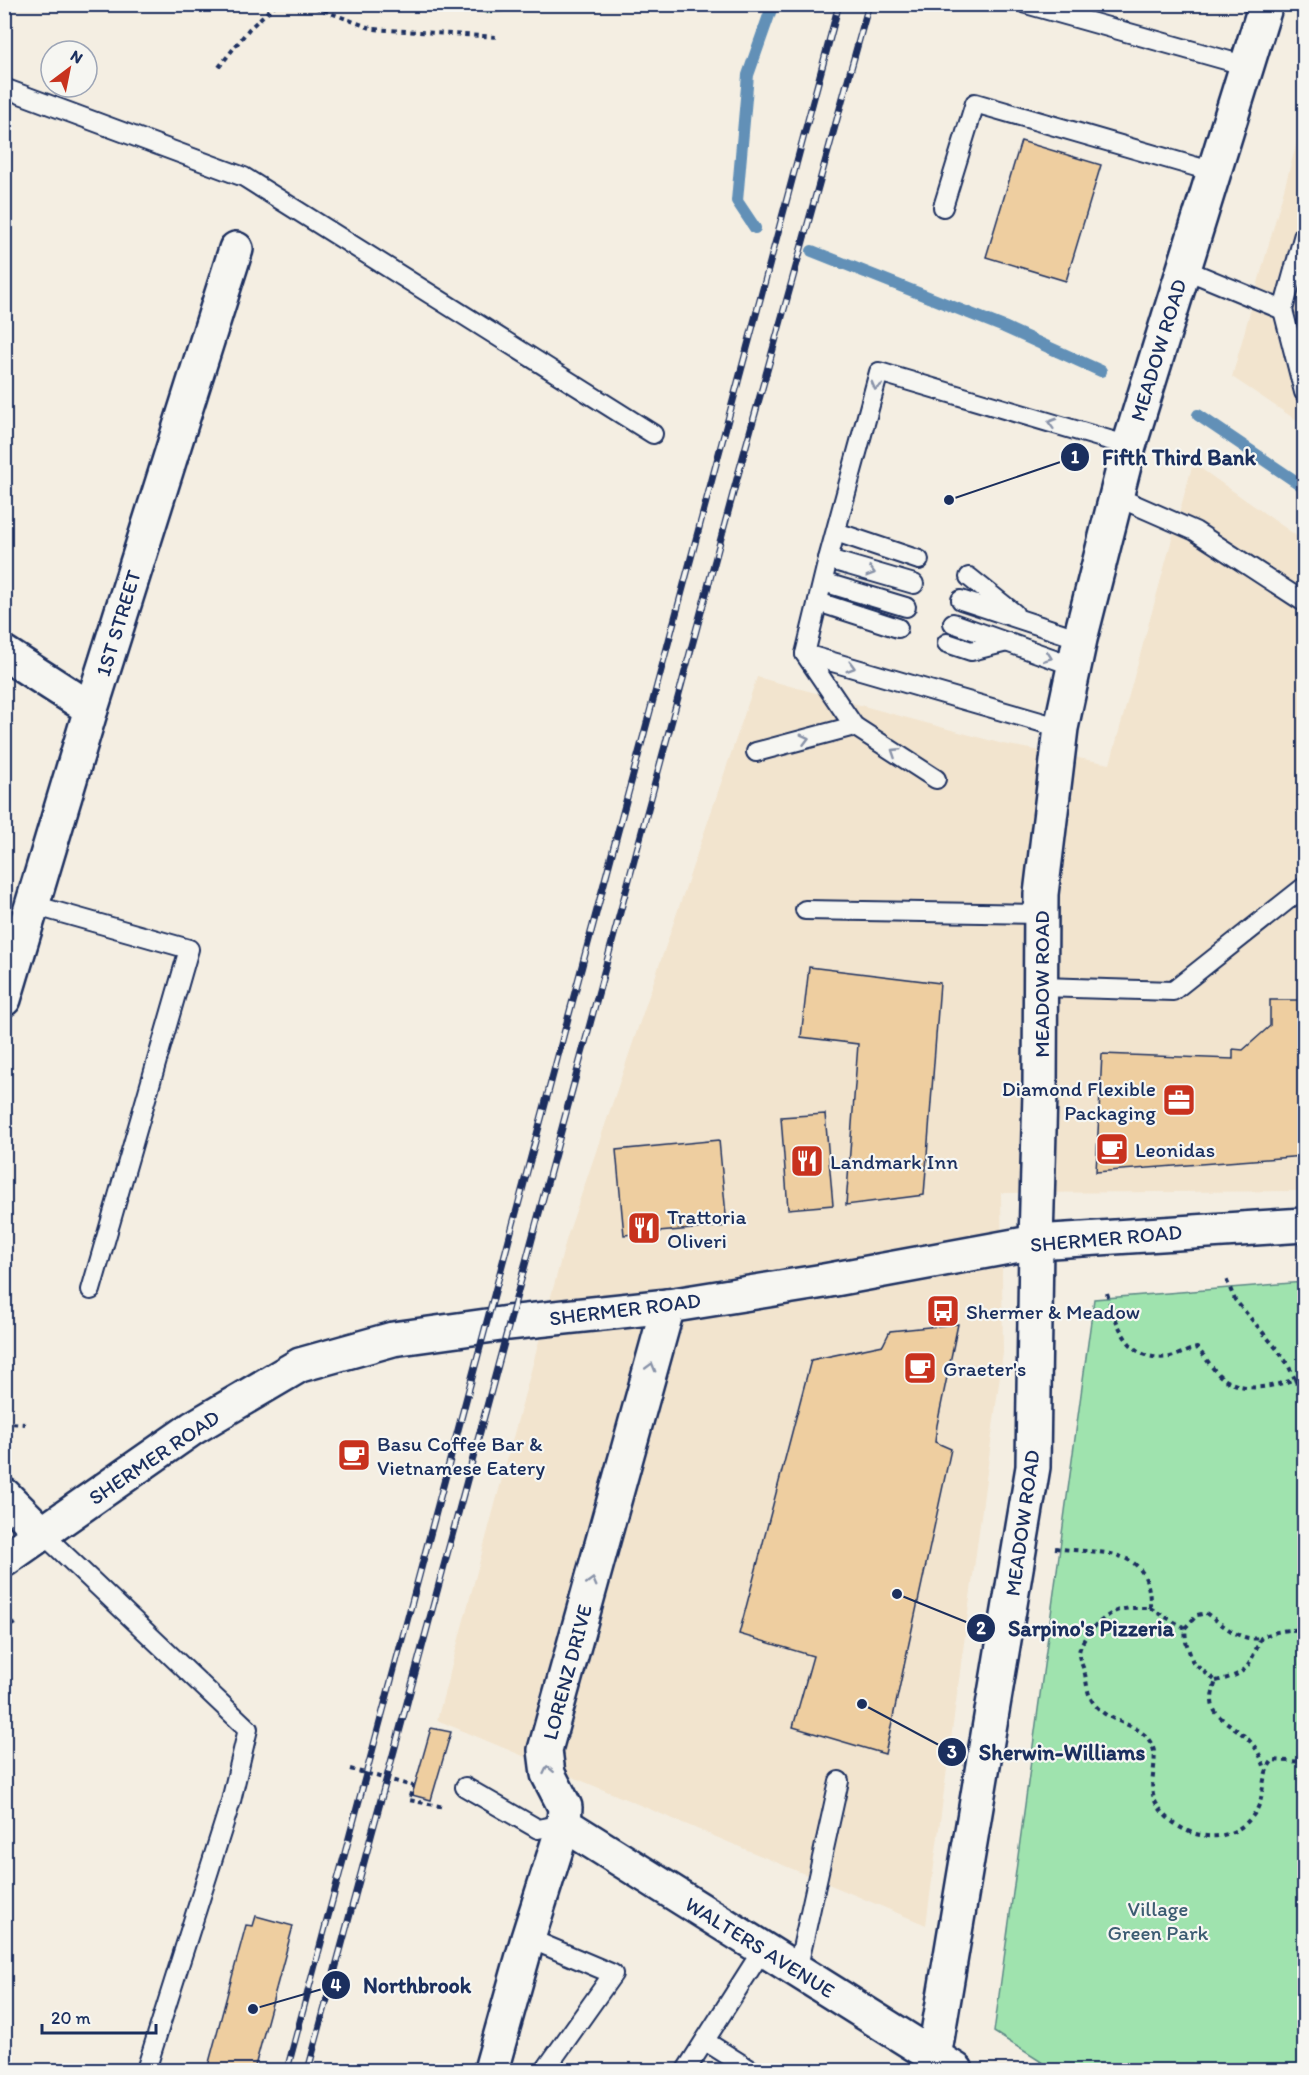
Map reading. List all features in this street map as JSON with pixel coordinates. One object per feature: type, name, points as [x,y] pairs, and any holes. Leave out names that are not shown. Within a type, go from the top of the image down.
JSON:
[{"type":"street","name":"MEADOW ROAD","points":[[945,2064],[1034,1467],[1041,894],[1061,728],[1077,653],[1129,446],[1266,4]]},
{"type":"street","name":"1ST STREET","points":[[4,999],[91,709],[236,249]]},
{"type":"street","points":[[4,653],[91,709]]},
{"type":"street","name":"SHERMER ROAD","points":[[4,1560],[194,1428],[300,1365],[393,1339],[508,1323],[668,1306],[824,1281],[1036,1242],[1305,1225]]},
{"type":"street","name":"LORENZ DRIVE","points":[[491,2070],[528,1938],[564,1824],[565,1807],[548,1774],[545,1750],[668,1306]]},
{"type":"street","points":[[4,1495],[42,1533]]},
{"type":"street","name":"WALTERS AVENUE","points":[[564,1824],[945,2064]]},
{"type":"lane","points":[[1026,4],[1247,66]]},
{"type":"lane","points":[[4,88],[244,177],[653,434]]},
{"type":"lane","points":[[943,207],[975,103],[1214,172]]},
{"type":"lane","points":[[1305,234],[1283,310],[1305,392]]},
{"type":"lane","points":[[1184,269],[1283,310]]},
{"type":"lane","points":[[936,779],[854,726],[805,654],[828,559],[879,372],[1129,446]]},
{"type":"lane","points":[[1115,496],[1195,531],[1305,602]]},
{"type":"lane","points":[[836,532],[919,560]]},
{"type":"lane","points":[[828,559],[914,584]]},
{"type":"lane","points":[[969,577],[1023,620],[1077,653]]},
{"type":"lane","points":[[823,582],[906,607]]},
{"type":"lane","points":[[961,600],[1023,620]]},
{"type":"lane","points":[[818,602],[898,628]]},
{"type":"lane","points":[[953,623],[1007,642],[1077,653]]},
{"type":"lane","points":[[947,643],[971,651],[1007,642]]},
{"type":"lane","points":[[805,654],[1061,728]]},
{"type":"lane","points":[[756,752],[854,726]]},
{"type":"lane","points":[[1041,987],[1173,992],[1305,887]]},
{"type":"lane","points":[[33,905],[189,949],[91,1290]]},
{"type":"lane","points":[[806,910],[1041,914]]},
{"type":"lane","points":[[42,1533],[248,1729],[231,1801],[146,2070]]},
{"type":"lane","points":[[797,1971],[839,1781]]},
{"type":"lane","points":[[465,1787],[538,1829],[564,1824]]},
{"type":"lane","points":[[528,1938],[614,1974],[545,2070]]},
{"type":"lane","points":[[686,2070],[763,1949]]},
{"type":"lane","points":[[705,2041],[751,2070]]},
{"type":"path","points":[[219,67],[249,28],[276,4]]},
{"type":"path","points":[[307,4],[373,29],[497,37]]},
{"type":"path","points":[[1226,1279],[1235,1300],[1287,1364],[1305,1402]]},
{"type":"path","points":[[1107,1293],[1114,1320],[1120,1332],[1144,1356],[1157,1358],[1174,1356],[1197,1348],[1219,1376],[1232,1383],[1247,1387],[1260,1387],[1294,1379]]},
{"type":"path","points":[[4,1421],[10,1424],[25,1424]]},
{"type":"path","points":[[1052,1548],[1105,1552],[1130,1561],[1145,1576],[1151,1598],[1150,1608]]},
{"type":"path","points":[[1185,1628],[1150,1608],[1116,1611],[1093,1629],[1079,1654],[1086,1689],[1091,1699],[1110,1718],[1136,1727],[1146,1735],[1152,1746],[1155,1801],[1170,1820],[1192,1833],[1214,1837],[1225,1836],[1237,1831],[1249,1821],[1258,1808],[1265,1769],[1260,1755],[1242,1733],[1218,1717],[1212,1709],[1216,1681]]},
{"type":"path","points":[[1261,1638],[1245,1671],[1232,1678],[1216,1681],[1193,1663],[1186,1641],[1185,1628],[1197,1615],[1206,1613],[1243,1638],[1252,1640],[1270,1633],[1292,1629],[1305,1630]]},
{"type":"path","points":[[4,1630],[16,1623]]},
{"type":"path","points":[[1265,1769],[1273,1760],[1304,1763],[1305,1741]]},
{"type":"path","points":[[350,1769],[413,1786],[409,1800],[448,1808]]},
{"type":"path","points":[[1300,2070],[1305,2063]]},
{"type":"shaded area","points":[[1304,117],[1304,425],[1232,377]]},
{"type":"shaded area","points":[[1193,463],[1304,541],[1304,1191],[1001,1193],[1003,1353],[926,1925],[437,1720],[567,1237],[757,677],[1003,744],[1110,764]]},
{"type":"green space","points":[[444,4],[568,5],[487,13]]},
{"type":"green space","name":"Village Green Park","points":[[1304,1282],[1304,2070],[1054,2070],[994,2032],[1094,1299]]},
{"type":"building","points":[[1021,141],[1101,165],[1066,281],[986,257]]},
{"type":"building","points":[[809,967],[940,983],[924,1195],[846,1205],[858,1044],[801,1037]]},
{"type":"building","points":[[1270,1000],[1304,1000],[1304,1156],[1096,1172],[1102,1054],[1233,1059],[1233,1049],[1243,1050],[1270,1026]]},
{"type":"building","name":"Landmark Inn","points":[[825,1114],[833,1205],[788,1209],[781,1117]]},
{"type":"building","points":[[719,1140],[727,1226],[624,1235],[616,1150]]},
{"type":"building","points":[[958,1324],[935,1442],[951,1449],[885,1754],[793,1727],[813,1656],[739,1634],[811,1360],[883,1345],[890,1331]]},
{"type":"building","points":[[431,1728],[451,1732],[431,1800],[412,1795]]},
{"type":"building","points":[[256,1916],[293,1926],[254,2070],[207,2070],[246,1925],[253,1926]]},
{"type":"waterway","points":[[755,228],[737,201],[748,75],[773,4]]},
{"type":"waterway","points":[[812,251],[1004,327],[1101,371]]},
{"type":"waterway","points":[[1198,415],[1304,487]]},
{"type":"railway","points":[[287,2070],[839,4]]},
{"type":"railway","points":[[308,2070],[738,475],[869,4]]},
{"type":"place","name":"Fifth Third Bank","points":[[949,500]]},
{"type":"place","name":"Diamond Flexible Packaging","points":[[1179,1100]]},
{"type":"place","name":"Leonidas","points":[[1112,1149]]},
{"type":"place","name":"Landmark Inn","points":[[807,1161]]},
{"type":"place","name":"Trattoria Oliveri","points":[[644,1228]]},
{"type":"place","name":"Shermer & Meadow","points":[[943,1311]]},
{"type":"place","name":"Graeter's","points":[[920,1368]]},
{"type":"place","name":"Basu Coffee Bar & Vietnamese Eatery","points":[[354,1455]]},
{"type":"place","name":"Sarpino's Pizzeria","points":[[897,1594]]},
{"type":"place","name":"Sherwin-Williams","points":[[862,1704]]},
{"type":"place","name":"Northbrook","points":[[253,2009]]}]
